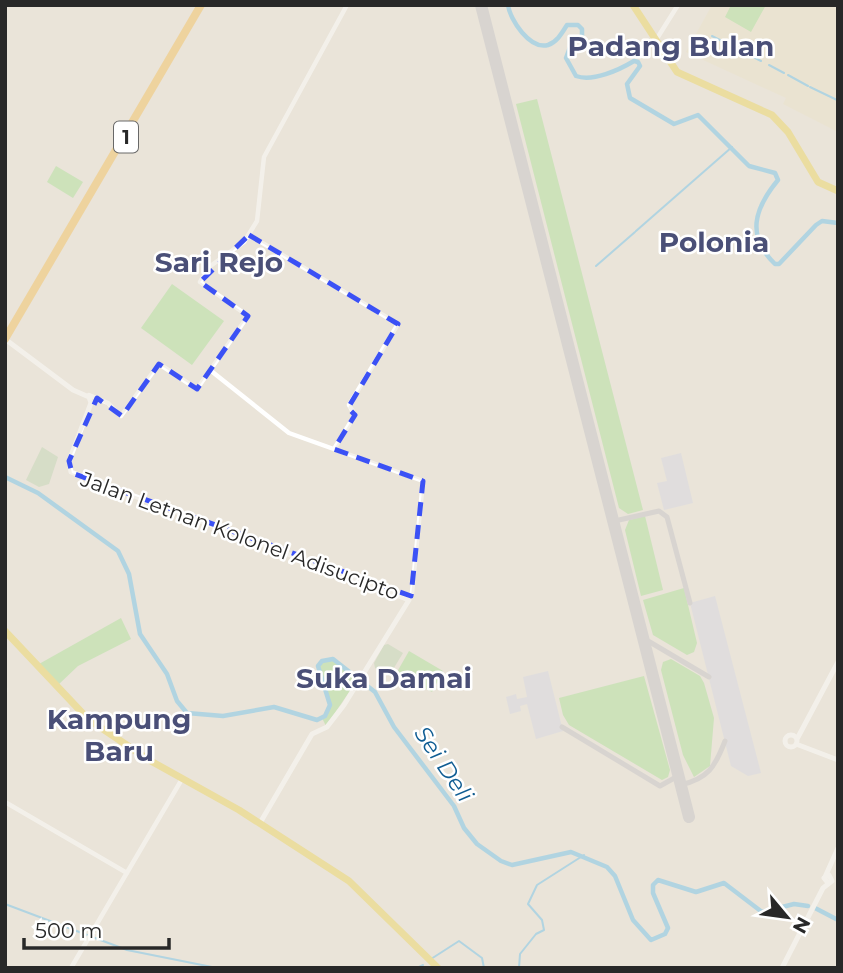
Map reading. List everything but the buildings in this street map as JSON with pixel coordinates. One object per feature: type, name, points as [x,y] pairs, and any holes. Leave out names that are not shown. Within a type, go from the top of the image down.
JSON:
[{"type":"highway","name":"1","points":[[7,331],[115,151],[198,5]]},
{"type":"highway","points":[[7,331],[7,342]]},
{"type":"main road","points":[[634,5],[677,72],[772,115],[788,132],[818,182],[838,189]]},
{"type":"main road","points":[[7,342],[73,390],[88,395],[91,403]]},
{"type":"main road","name":"Jalan Letnan Kolonel Adisucipto","points":[[91,403],[69,461],[68,470],[72,474],[409,599]]},
{"type":"main road","points":[[260,823],[312,734],[327,727],[371,666],[409,599]]},
{"type":"main road","points":[[5,632],[86,721],[310,856]]},
{"type":"main road","points":[[837,758],[796,740],[838,662]]},
{"type":"main road","points":[[181,780],[260,823],[358,887],[431,964]]},
{"type":"main road","points":[[781,968],[827,879],[838,851]]},
{"type":"street","points":[[88,395],[110,404],[121,416],[158,365],[196,389],[248,316],[200,282],[210,267],[233,251],[248,235],[258,218],[266,153],[347,5]]},
{"type":"street","points":[[657,40],[678,5]]},
{"type":"street","points":[[248,235],[398,324],[349,405],[355,415],[334,449]]},
{"type":"street","points":[[210,370],[289,433],[423,481],[412,593],[409,599]]},
{"type":"street","points":[[91,403],[97,398]]},
{"type":"street","points":[[71,968],[181,780]]},
{"type":"street","points":[[5,802],[127,873]]},
{"type":"highlighted area","points":[[249,235],[332,282],[398,324],[348,408],[355,415],[334,449],[423,481],[411,596],[72,473],[69,461],[97,398],[122,416],[159,364],[197,389],[248,316],[200,282]]},
{"type":"shaded area","points":[[712,5],[838,5],[838,132],[783,104],[786,98],[686,52]]},
{"type":"shaded area","points":[[681,453],[693,503],[664,510],[657,483],[667,481],[661,458]]},
{"type":"shaded area","points":[[715,596],[761,773],[748,776],[731,766],[690,603]]},
{"type":"shaded area","points":[[548,671],[563,731],[536,739],[527,704],[520,706],[521,711],[510,714],[506,697],[516,694],[517,699],[527,697],[523,677]]},
{"type":"green space","points":[[731,5],[766,5],[751,32],[725,17]]},
{"type":"green space","points":[[537,99],[643,510],[628,514],[619,508],[516,104]]},
{"type":"green space","points":[[56,166],[83,182],[73,198],[47,182]]},
{"type":"green space","points":[[172,284],[224,321],[192,365],[141,328]]},
{"type":"green space","points":[[42,447],[58,457],[49,484],[39,487],[26,480]]},
{"type":"green space","points":[[645,516],[663,590],[641,596],[625,530],[629,520]]},
{"type":"green space","points":[[684,588],[697,643],[694,652],[687,655],[653,635],[643,600]]},
{"type":"green space","points":[[121,618],[131,639],[78,666],[58,685],[39,664]]},
{"type":"green space","points":[[388,644],[403,653],[389,676],[375,668],[374,663],[384,645]]},
{"type":"green space","points":[[409,651],[443,671],[432,692],[397,672]]},
{"type":"green space","points":[[333,659],[358,679],[326,726],[322,718],[330,705],[318,666],[322,661]]},
{"type":"green space","points":[[671,659],[700,676],[714,718],[710,766],[694,777],[683,755],[661,670],[663,662]]},
{"type":"green space","points":[[644,676],[670,770],[668,777],[662,780],[569,725],[563,715],[559,698]]},
{"type":"waterway","points":[[508,5],[522,32],[534,43],[548,45],[554,42],[567,25],[578,25],[582,29],[582,36],[572,42],[566,58],[576,76],[598,76],[634,61],[638,62],[640,66],[627,84],[630,98],[674,124],[698,115],[749,166],[775,173],[778,180],[763,201],[757,222],[760,243],[775,264],[779,264],[822,221],[838,223]]},
{"type":"waterway","points":[[712,36],[761,61]]},
{"type":"waterway","points":[[769,65],[784,73]]},
{"type":"waterway","points":[[788,75],[808,86]]},
{"type":"waterway","points":[[810,87],[837,100]]},
{"type":"waterway","points":[[636,231],[732,147]]},
{"type":"waterway","points":[[596,266],[635,232]]},
{"type":"waterway","name":"Sei Deli","points":[[5,477],[38,493],[118,551],[129,574],[140,634],[167,674],[177,701],[187,713],[223,716],[274,707],[317,720],[325,716],[330,705],[318,666],[322,661],[333,659],[375,692],[394,727],[454,806],[464,828],[477,844],[501,861],[512,865],[571,852],[607,867],[615,876],[633,920],[651,940],[665,934],[668,928],[653,893],[653,885],[658,880],[696,892],[724,883],[762,912],[794,904],[808,906]]},
{"type":"waterway","points":[[519,968],[520,954],[536,934],[544,930],[542,920],[528,904],[537,885],[584,855]]},
{"type":"waterway","points":[[5,904],[127,950],[217,968]]},
{"type":"waterway","name":"Sei Deli","points":[[815,908],[838,920]]},
{"type":"waterway","points":[[431,959],[459,941],[482,958],[484,968]]},
{"type":"waterway","points":[[417,968],[423,965]]},
{"type":"taxiway","points":[[619,520],[659,511],[667,517],[690,603]]},
{"type":"taxiway","points":[[643,638],[709,677]]},
{"type":"taxiway","points":[[562,727],[660,786],[678,776]]},
{"type":"taxiway","points":[[680,785],[709,771],[725,741]]},
{"type":"runway","points":[[481,5],[689,817]]},
{"type":"district","name":"Padang Bulan","points":[[671,46]]},
{"type":"district","name":"Polonia","points":[[714,242]]},
{"type":"district","name":"Sari Rejo","points":[[219,262]]},
{"type":"district","name":"Suka Damai","points":[[384,678]]},
{"type":"district","name":"Kampung Baru","points":[[119,735]]}]
